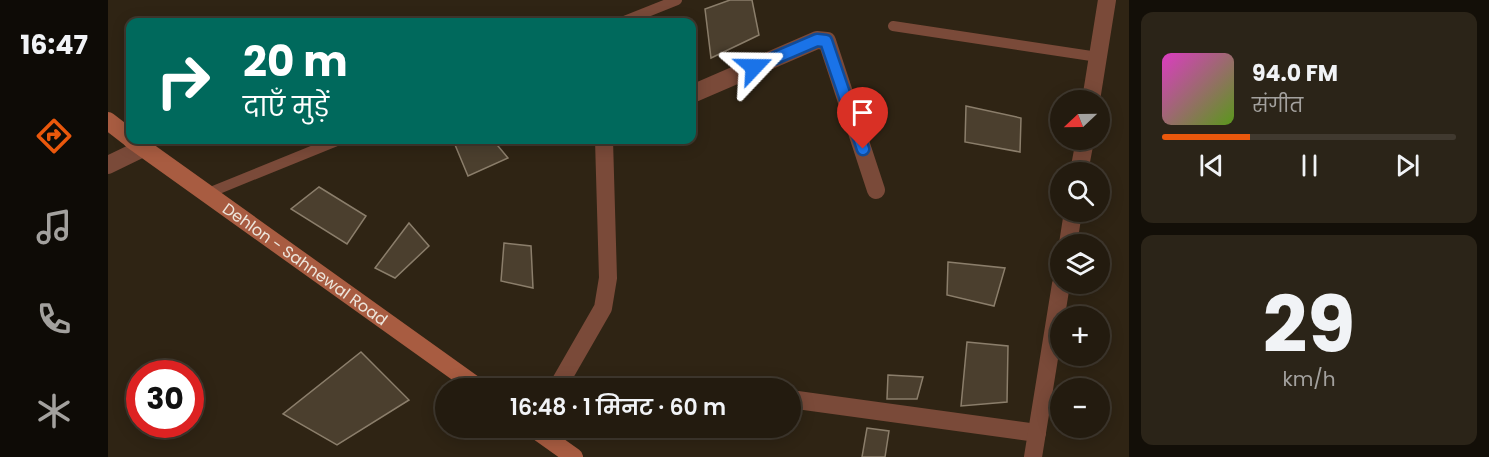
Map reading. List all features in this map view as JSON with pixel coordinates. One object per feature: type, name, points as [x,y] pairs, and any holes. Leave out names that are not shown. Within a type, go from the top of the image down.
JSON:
[{"type":"street","points":[[1093,90],[1107,0]]},
{"type":"street","points":[[696,92],[817,40],[826,41],[876,190]]},
{"type":"street","name":"Dehlon - Sahnewal Road","points":[[108,121],[126,135]]},
{"type":"street","points":[[108,165],[133,144]]},
{"type":"street","name":"Dehlon - Sahnewal Road","points":[[138,144],[465,378]]},
{"type":"street","points":[[563,378],[603,308],[608,278],[604,144]]},
{"type":"street","points":[[1033,457],[1059,294]]},
{"type":"street","points":[[801,401],[1037,433]]},
{"type":"street","points":[[547,438],[574,457]]},
{"type":"lane","points":[[632,18],[677,0]]},
{"type":"lane","points":[[893,26],[1098,57]]},
{"type":"lane","points":[[205,194],[329,144]]},
{"type":"building","points":[[730,0],[752,0],[759,35],[711,58],[705,9]]},
{"type":"building","points":[[966,106],[1021,118],[1020,152],[965,142]]},
{"type":"building","points":[[455,144],[496,144],[508,158],[468,176]]},
{"type":"building","points":[[319,187],[366,216],[347,244],[291,209]]},
{"type":"building","points":[[409,223],[429,246],[395,278],[375,268]]},
{"type":"building","points":[[504,243],[531,246],[533,288],[501,281]]},
{"type":"building","points":[[948,262],[1005,268],[994,306],[947,295]]},
{"type":"building","points":[[967,342],[1008,346],[1007,402],[961,406]]},
{"type":"building","points":[[361,352],[409,400],[337,445],[283,414]]},
{"type":"building","points":[[888,375],[923,377],[917,399],[887,399]]},
{"type":"building","points":[[867,428],[889,431],[885,457],[862,457]]},
{"type":"route","points":[[754,67],[817,40],[826,41],[830,47],[863,149]]}]
